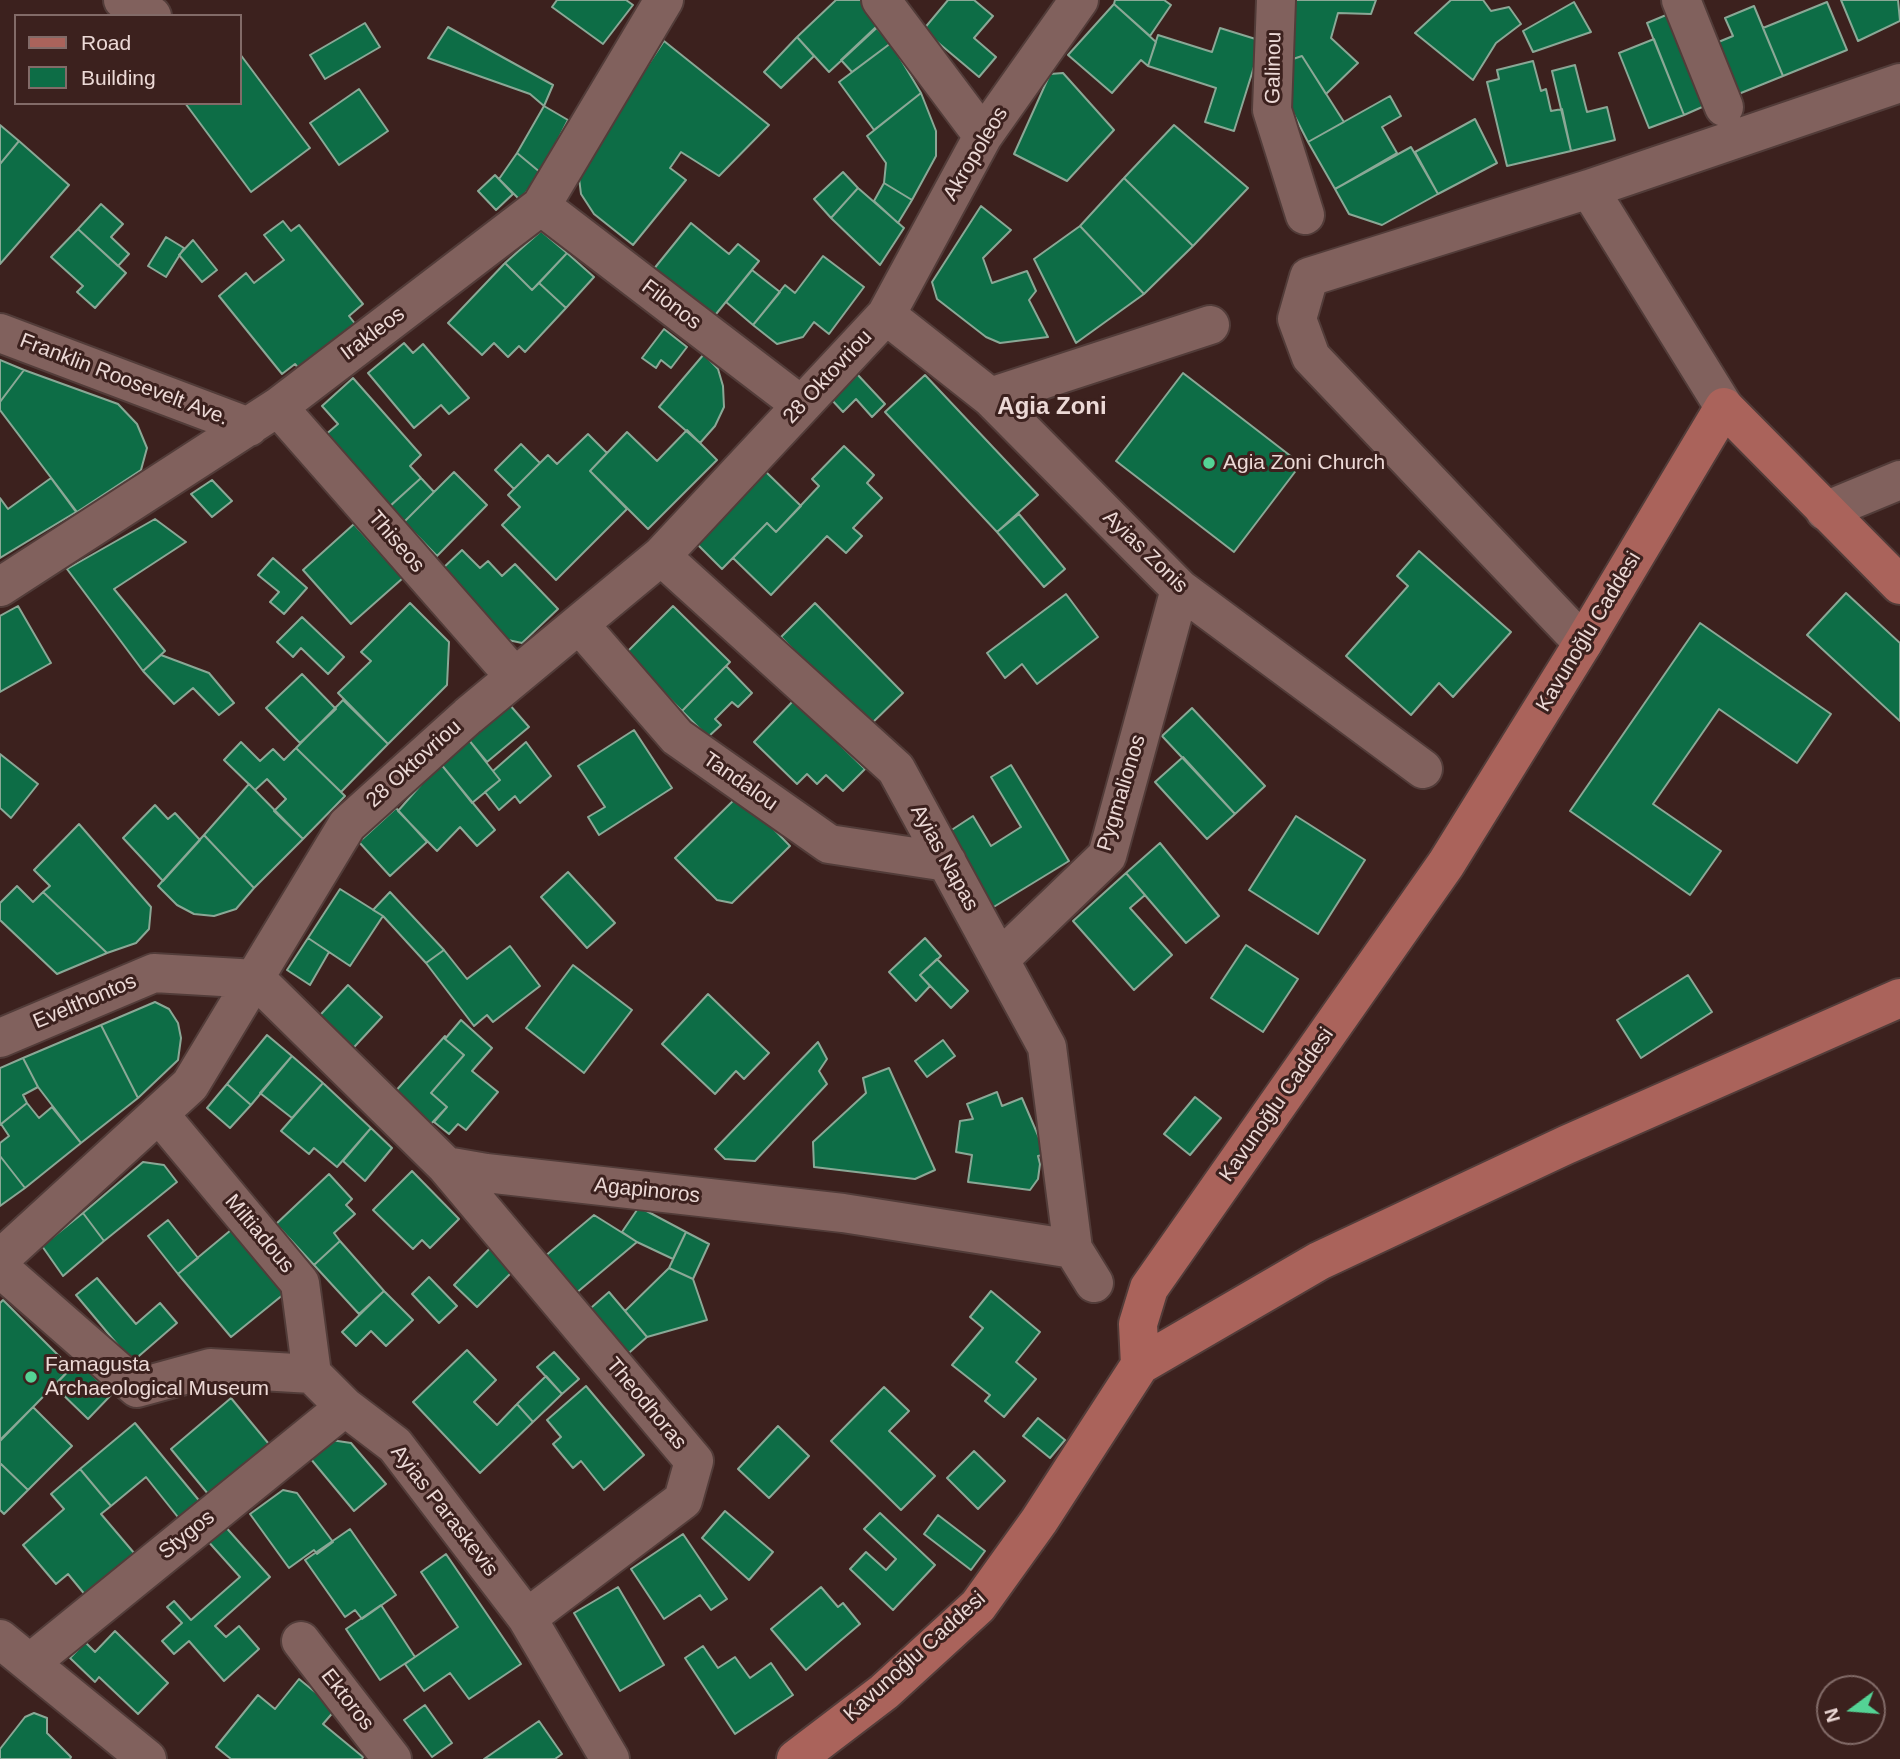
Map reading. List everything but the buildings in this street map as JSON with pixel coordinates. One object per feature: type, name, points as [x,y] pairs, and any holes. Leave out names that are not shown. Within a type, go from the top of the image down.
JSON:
[{"type":"main road","points":[[1724,407],[1900,584]]},
{"type":"main road","name":"Kavunoğlu Caddesi","points":[[796,1759],[884,1692],[978,1606],[1039,1521],[1140,1365],[1138,1324],[1149,1288],[1446,864],[1583,643],[1724,407]]},
{"type":"main road","points":[[1140,1365],[1319,1261],[1566,1145],[1900,998]]},
{"type":"street","points":[[123,0],[148,14]]},
{"type":"street","name":"Irakleos","points":[[0,587],[263,417],[541,206],[664,0]]},
{"type":"street","points":[[881,0],[983,136]]},
{"type":"street","name":"Akropoleos","points":[[886,315],[983,136],[1079,0]]},
{"type":"street","name":"Galinou","points":[[1276,0],[1272,110],[1306,215]]},
{"type":"street","points":[[1681,0],[1724,107]]},
{"type":"street","points":[[1583,643],[1311,357],[1297,319],[1309,277],[1589,189],[1900,83]]},
{"type":"street","points":[[1589,189],[1724,407]]},
{"type":"street","name":"Filonos","points":[[541,206],[802,405]]},
{"type":"street","name":"Ayias Zonis","points":[[886,315],[990,397],[1180,589],[1423,769]]},
{"type":"street","name":"28 Oktovriou","points":[[0,1259],[190,1085],[347,825],[468,716],[661,556],[886,315]]},
{"type":"street","points":[[990,397],[1210,325]]},
{"type":"street","name":"Franklin Roosevelt Ave.","points":[[0,333],[263,417]]},
{"type":"street","name":"Thiseos","points":[[263,417],[515,677]]},
{"type":"street","points":[[1825,511],[1900,480]]},
{"type":"street","name":"Ayias Napas","points":[[661,556],[896,769],[1047,1047],[1073,1249]]},
{"type":"street","name":"Pygmalionos","points":[[1000,960],[1107,856],[1180,589]]},
{"type":"street","name":"Tandalou","points":[[579,624],[677,737],[830,844],[947,862]]},
{"type":"street","name":"Evelthontos","points":[[0,1038],[154,973],[256,979]]},
{"type":"street","points":[[256,979],[446,1166]]},
{"type":"street","name":"Miltiadous","points":[[159,1114],[300,1283],[312,1374]]},
{"type":"street","name":"Agapinoros","points":[[446,1166],[486,1173],[843,1213],[1073,1249]]},
{"type":"street","name":"Theodhoras","points":[[446,1166],[694,1461],[683,1500],[527,1618]]},
{"type":"street","points":[[1073,1249],[1094,1283]]},
{"type":"street","points":[[0,1268],[138,1388],[210,1368],[312,1374]]},
{"type":"street","name":"Ayias Paraskevis","points":[[312,1374],[345,1407],[395,1445],[527,1618],[610,1759]]},
{"type":"street","name":"Stygos","points":[[30,1663],[345,1407]]},
{"type":"street","points":[[0,1639],[148,1759]]},
{"type":"street","name":"Ektoros","points":[[302,1641],[392,1759]]},
{"type":"place","name":"Agia Zoni Church","points":[[1209,463]]},
{"type":"place","name":"Famagusta Archaeological Museum","points":[[31,1377]]},
{"type":"district","name":"Agia Zoni","points":[[1052,407]]}]
